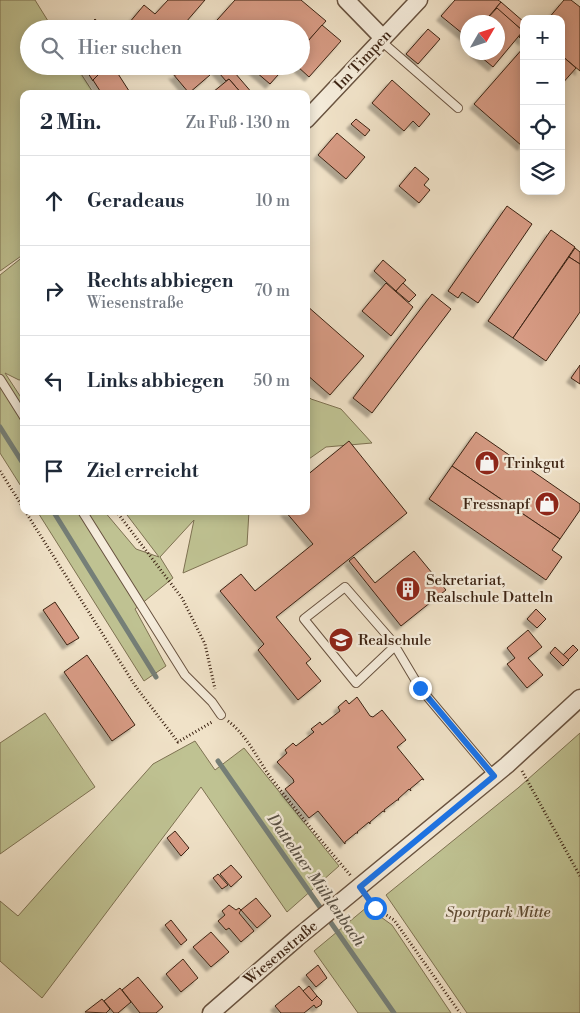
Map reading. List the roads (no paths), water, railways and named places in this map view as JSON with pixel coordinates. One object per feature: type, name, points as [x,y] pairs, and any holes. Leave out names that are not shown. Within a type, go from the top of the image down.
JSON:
[{"type":"street","points":[[346,0],[382,40]]},
{"type":"street","name":"Im Timpen","points":[[310,116],[419,0]]},
{"type":"street","name":"Wiesenstraße","points":[[211,1013],[297,938],[494,776],[580,698]]},
{"type":"lane","points":[[382,40],[458,108]]},
{"type":"lane","points":[[0,379],[20,411]]},
{"type":"lane","points":[[85,515],[185,675],[212,702],[221,716]]},
{"type":"lane","points":[[395,646],[356,683],[304,619],[345,587],[395,646],[420,688],[494,776]]},
{"type":"waterway","name":"Dattelner Mühlenbach","points":[[0,427],[20,459]]},
{"type":"waterway","name":"Dattelner Mühlenbach","points":[[55,515],[156,677]]},
{"type":"waterway","name":"Dattelner Mühlenbach","points":[[218,761],[394,1013]]},
{"type":"place","name":"Trinkgut","points":[[487,463]]},
{"type":"place","name":"Fressnapf","points":[[547,504]]},
{"type":"place","name":"Sekretariat, Realschule Datteln","points":[[408,589]]},
{"type":"place","name":"Realschule","points":[[341,640]]},
{"type":"park label","name":"Sportpark Mitte","points":[[498,912]]}]
